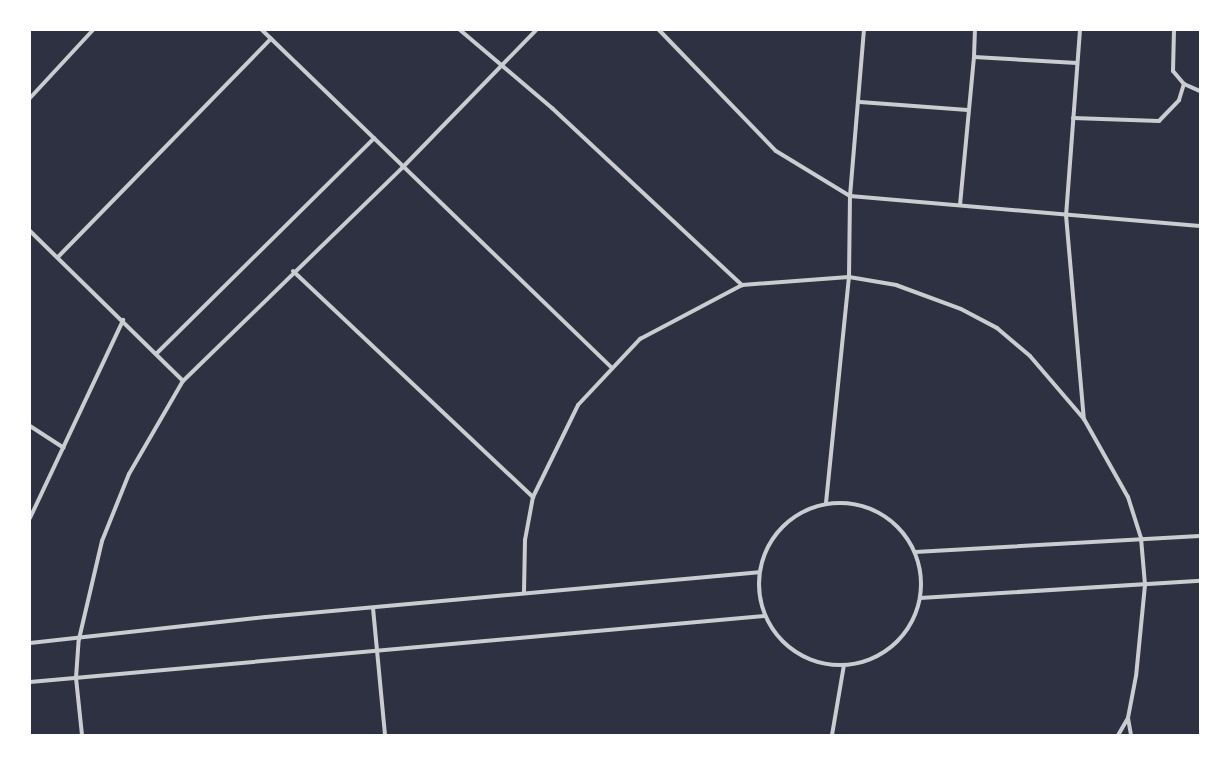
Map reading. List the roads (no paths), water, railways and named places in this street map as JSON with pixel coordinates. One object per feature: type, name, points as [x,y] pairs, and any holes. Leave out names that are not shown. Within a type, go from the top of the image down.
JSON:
[{"type":"street","points":[[30,98],[93,30]]},
{"type":"street","points":[[262,30],[374,138],[402,168],[611,367]]},
{"type":"street","points":[[460,30],[619,169],[742,285]]},
{"type":"street","points":[[82,735],[76,678],[79,638],[100,548],[114,507],[129,474],[183,381],[293,271],[402,168],[502,67],[536,30]]},
{"type":"street","points":[[659,30],[776,151],[815,178],[850,196],[1200,226]]},
{"type":"street","points":[[826,503],[849,277],[850,196],[860,102],[864,30]]},
{"type":"street","points":[[960,205],[974,57],[975,30]]},
{"type":"street","points":[[1080,30],[1066,215],[1084,419]]},
{"type":"street","points":[[1174,30],[1173,72],[1184,84],[1200,92]]},
{"type":"street","points":[[58,257],[271,39]]},
{"type":"street","points":[[974,57],[1078,63]]},
{"type":"street","points":[[1073,118],[1159,121],[1179,100],[1184,84]]},
{"type":"street","points":[[1195,90],[1200,88]]},
{"type":"street","points":[[860,102],[968,110]]},
{"type":"street","points":[[156,354],[374,138]]},
{"type":"street","points":[[30,231],[123,320],[183,381]]},
{"type":"street","points":[[293,271],[533,497]]},
{"type":"street","points":[[524,592],[525,540],[533,497],[578,405],[611,367],[640,340],[742,285],[849,277],[896,285],[935,298],[997,328],[1030,356],[1084,419],[1128,496],[1141,538],[1145,585],[1136,676],[1128,718],[1118,735]]},
{"type":"street","points":[[30,518],[123,320]]},
{"type":"street","points":[[30,426],[64,448]]},
{"type":"street","points":[[847,502],[869,507],[888,517],[904,533],[915,552],[921,575],[920,598],[911,624],[894,645],[870,659],[844,665],[819,663],[796,653],[778,637],[764,616],[759,594],[759,572],[766,548],[781,527],[802,512],[826,503],[847,502]]},
{"type":"street","points":[[915,552],[1141,538],[1200,536]]},
{"type":"street","points":[[30,643],[524,592],[759,572]]},
{"type":"street","points":[[920,598],[1200,581]]},
{"type":"street","points":[[373,608],[385,735]]},
{"type":"street","points":[[30,682],[378,652],[764,616]]},
{"type":"street","points":[[832,735],[844,665]]},
{"type":"street","points":[[1128,718],[1131,735]]}]
